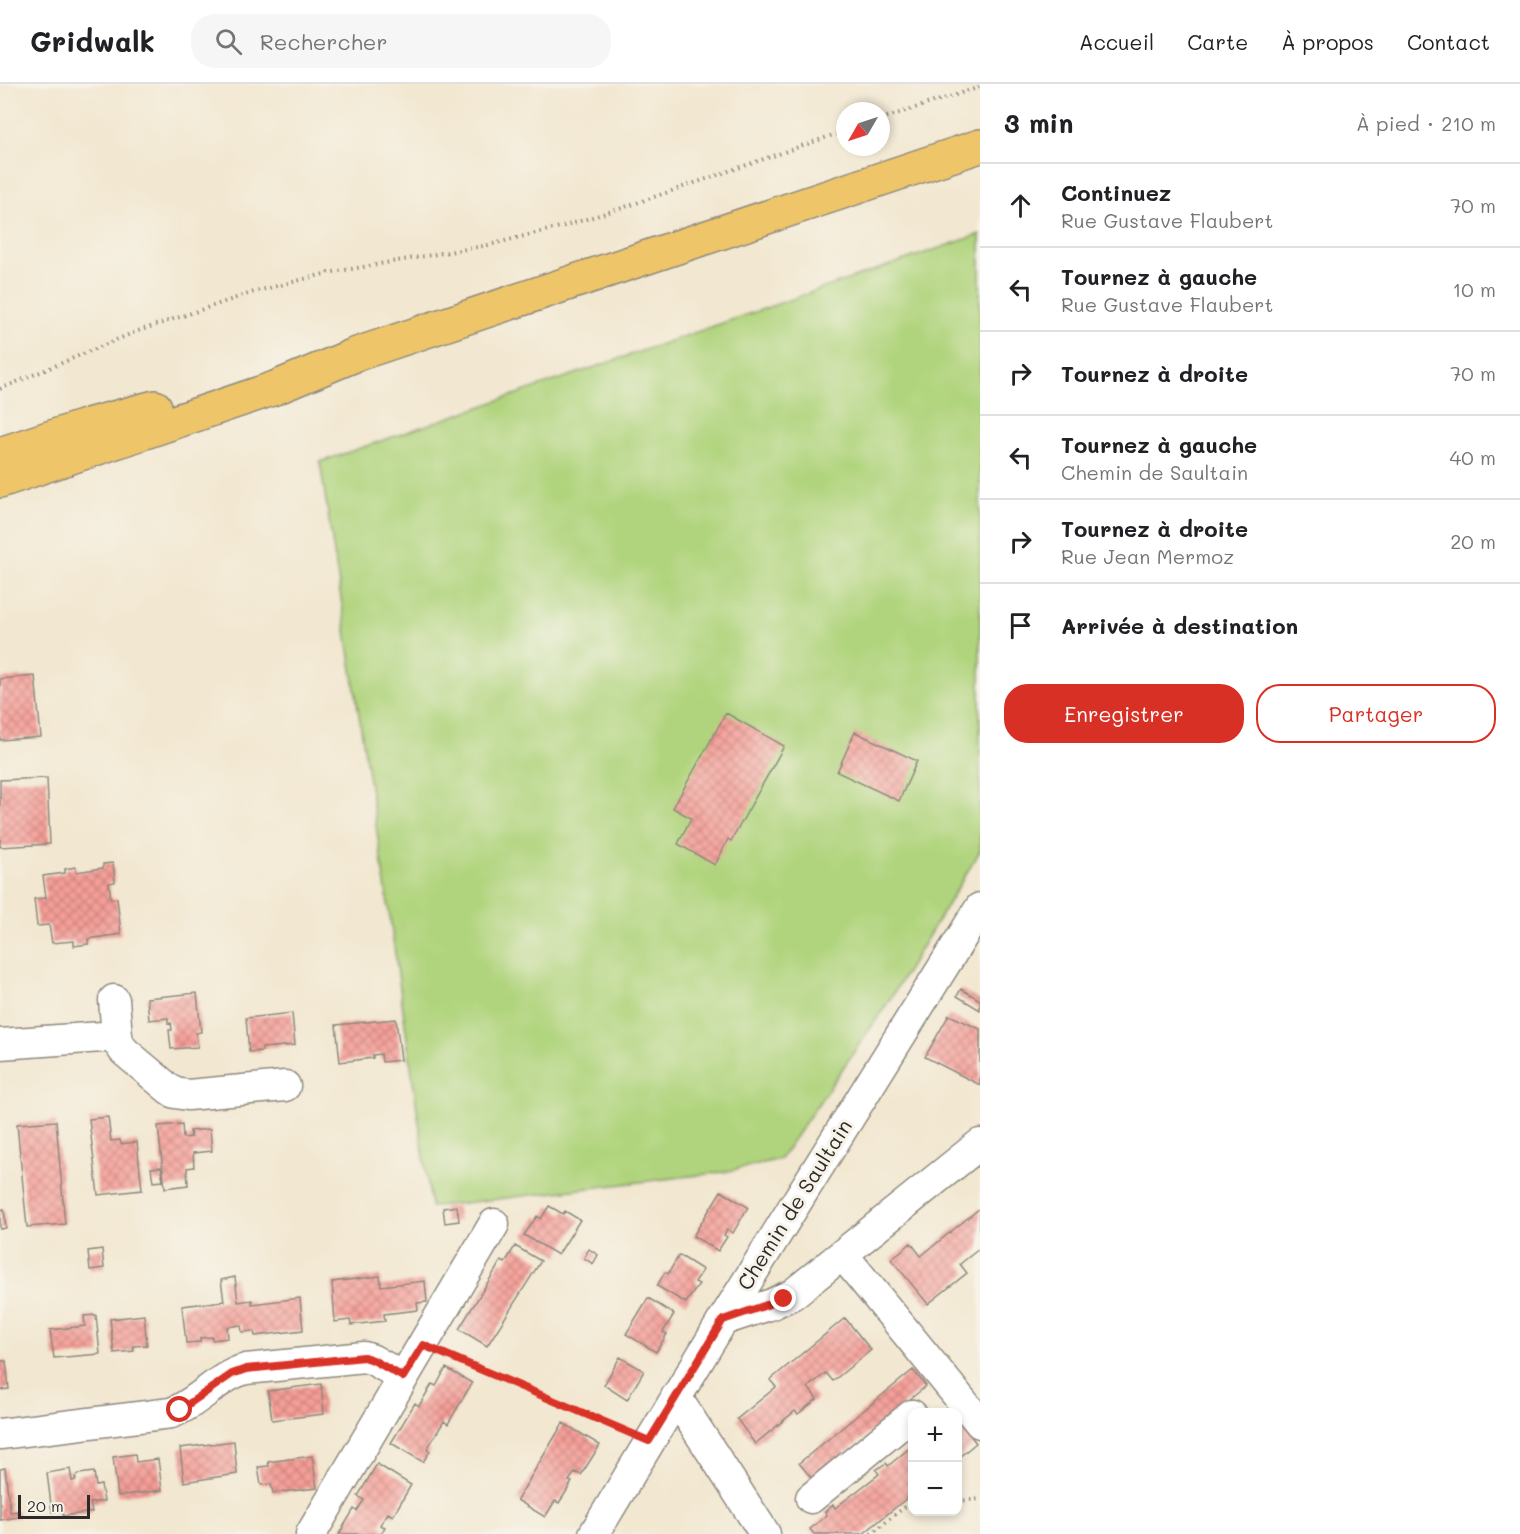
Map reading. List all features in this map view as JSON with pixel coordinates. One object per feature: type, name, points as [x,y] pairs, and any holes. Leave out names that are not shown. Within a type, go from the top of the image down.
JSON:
[{"type":"main road","points":[[0,481],[275,388],[357,354],[980,146]]},
{"type":"main road","points":[[0,453],[88,425],[357,354]]},
{"type":"street","name":"Chemin de Saultain","points":[[594,1534],[723,1320],[980,908]]},
{"type":"street","points":[[114,999],[119,1044],[124,1051],[175,1093],[188,1095],[285,1086]]},
{"type":"street","points":[[0,1044],[117,1036]]},
{"type":"street","points":[[723,1320],[784,1299],[802,1288],[980,1144]]},
{"type":"street","points":[[311,1534],[494,1224]]},
{"type":"street","points":[[843,1255],[980,1424]]},
{"type":"street","points":[[0,1434],[171,1413],[188,1405],[232,1374],[246,1369],[364,1357],[403,1377]]},
{"type":"street","points":[[921,1408],[949,1385]]},
{"type":"street","points":[[676,1397],[765,1534]]},
{"type":"street","points":[[811,1498],[908,1419]]},
{"type":"path","points":[[890,116],[980,87]]},
{"type":"path","points":[[0,389],[135,332],[257,291],[328,273],[489,245],[574,223],[657,197],[836,134]]},
{"type":"path","points":[[423,1345],[649,1441]]},
{"type":"path","points":[[962,1501],[980,1499]]},
{"type":"path","points":[[871,1534],[908,1505]]},
{"type":"green space","points":[[980,234],[980,851],[887,1004],[780,1159],[724,1172],[431,1207],[387,897],[320,462]]},
{"type":"building","points":[[35,676],[41,737],[0,740],[0,679]]},
{"type":"building","points":[[726,713],[784,746],[731,841],[728,839],[715,865],[678,844],[691,818],[673,808]]},
{"type":"building","points":[[855,732],[917,761],[899,801],[837,772]]},
{"type":"building","points":[[47,778],[50,844],[0,847],[0,780]]},
{"type":"building","points":[[113,863],[115,882],[109,883],[111,899],[117,898],[121,934],[88,939],[88,944],[74,946],[74,941],[52,943],[49,925],[37,926],[34,899],[46,898],[43,876],[65,873],[65,869],[76,867],[76,872],[103,868],[103,864]]},
{"type":"building","points":[[961,989],[980,1000],[980,1010],[957,996]]},
{"type":"building","points":[[197,993],[201,1032],[196,1033],[198,1047],[171,1049],[169,1030],[172,1030],[171,1023],[168,1024],[168,1018],[149,1020],[147,998]]},
{"type":"building","points":[[292,1013],[295,1045],[262,1048],[262,1051],[249,1052],[246,1018]]},
{"type":"building","points":[[949,1015],[980,1029],[980,1085],[925,1057]]},
{"type":"building","points":[[396,1019],[401,1060],[382,1062],[381,1054],[373,1055],[373,1058],[340,1062],[336,1025]]},
{"type":"building","points":[[108,1117],[111,1141],[120,1140],[121,1144],[137,1142],[142,1190],[98,1195],[89,1119]]},
{"type":"building","points":[[56,1121],[65,1224],[27,1227],[17,1124]]},
{"type":"building","points":[[182,1124],[183,1138],[191,1137],[190,1131],[210,1129],[212,1151],[193,1153],[194,1167],[187,1168],[188,1185],[165,1188],[158,1126]]},
{"type":"building","points":[[161,1167],[163,1181],[153,1182],[151,1168]]},
{"type":"building","points":[[721,1191],[748,1207],[733,1233],[727,1229],[724,1235],[727,1237],[718,1251],[693,1236]]},
{"type":"building","points":[[457,1206],[459,1221],[445,1223],[443,1208]]},
{"type":"building","points":[[549,1206],[563,1214],[565,1211],[580,1220],[558,1255],[524,1235],[537,1216],[541,1219]]},
{"type":"building","points":[[980,1208],[980,1248],[960,1264],[967,1273],[928,1304],[891,1259],[911,1243],[921,1256]]},
{"type":"building","points":[[4,1209],[6,1228],[0,1229],[0,1210]]},
{"type":"building","points":[[515,1246],[541,1261],[487,1346],[459,1329],[501,1261],[505,1263]]},
{"type":"building","points":[[102,1249],[104,1268],[90,1270],[88,1251]]},
{"type":"building","points":[[589,1249],[598,1255],[593,1264],[584,1258]]},
{"type":"building","points":[[679,1255],[703,1270],[695,1282],[699,1284],[686,1303],[657,1286],[665,1272],[668,1274]]},
{"type":"building","points":[[380,1276],[381,1286],[425,1281],[427,1302],[417,1303],[418,1310],[384,1314],[385,1321],[351,1325],[350,1320],[335,1322],[332,1282]]},
{"type":"building","points":[[235,1277],[238,1302],[252,1300],[252,1304],[300,1298],[303,1330],[255,1336],[254,1331],[242,1332],[241,1325],[227,1327],[228,1338],[212,1340],[212,1337],[200,1338],[200,1342],[186,1343],[182,1306],[224,1301],[221,1280]]},
{"type":"building","points":[[648,1298],[674,1314],[663,1332],[667,1334],[656,1352],[626,1334]]},
{"type":"building","points":[[96,1315],[100,1354],[54,1358],[50,1330],[85,1326],[84,1316]]},
{"type":"building","points":[[144,1315],[147,1345],[133,1346],[134,1351],[114,1353],[110,1319]]},
{"type":"building","points":[[845,1318],[871,1350],[833,1381],[826,1373],[808,1387],[817,1399],[798,1414],[795,1411],[755,1444],[737,1419],[776,1387],[770,1380]]},
{"type":"building","points":[[620,1357],[644,1371],[627,1400],[604,1385]]},
{"type":"building","points":[[0,1361],[6,1361],[9,1389],[0,1390]]},
{"type":"building","points":[[446,1368],[472,1383],[448,1424],[444,1421],[427,1449],[430,1451],[423,1462],[391,1443],[415,1403],[419,1406],[432,1384],[436,1386]]},
{"type":"building","points":[[913,1370],[926,1386],[813,1480],[799,1463]]},
{"type":"building","points":[[321,1384],[324,1414],[272,1420],[268,1391]]},
{"type":"building","points":[[563,1423],[600,1445],[581,1475],[575,1472],[569,1481],[572,1482],[559,1503],[555,1501],[545,1517],[517,1500]]},
{"type":"building","points":[[962,1424],[976,1443],[962,1455]]},
{"type":"building","points":[[234,1441],[237,1474],[184,1482],[180,1448]]},
{"type":"building","points":[[908,1449],[908,1497],[863,1534],[814,1534],[810,1529],[827,1515],[825,1512],[833,1505],[835,1508],[879,1474],[876,1470],[886,1463],[888,1466]]},
{"type":"building","points":[[135,1454],[136,1462],[158,1459],[162,1490],[118,1496],[113,1457]]},
{"type":"building","points":[[312,1456],[317,1488],[273,1493],[271,1484],[261,1485],[258,1467],[269,1466],[268,1462]]},
{"type":"building","points":[[377,1464],[411,1485],[393,1516],[388,1513],[380,1525],[385,1527],[381,1534],[339,1534],[354,1509],[357,1511],[364,1500],[358,1496]]},
{"type":"building","points":[[5,1468],[10,1512],[18,1511],[19,1517],[0,1520],[0,1469]]},
{"type":"building","points":[[70,1469],[72,1481],[76,1480],[75,1477],[79,1474],[94,1472],[96,1486],[101,1485],[104,1501],[90,1503],[92,1512],[63,1516],[63,1510],[52,1512],[47,1473]]},
{"type":"route","points":[[180,1410],[232,1374],[246,1369],[364,1357],[403,1377],[423,1345],[649,1441],[723,1320],[784,1299]]}]
